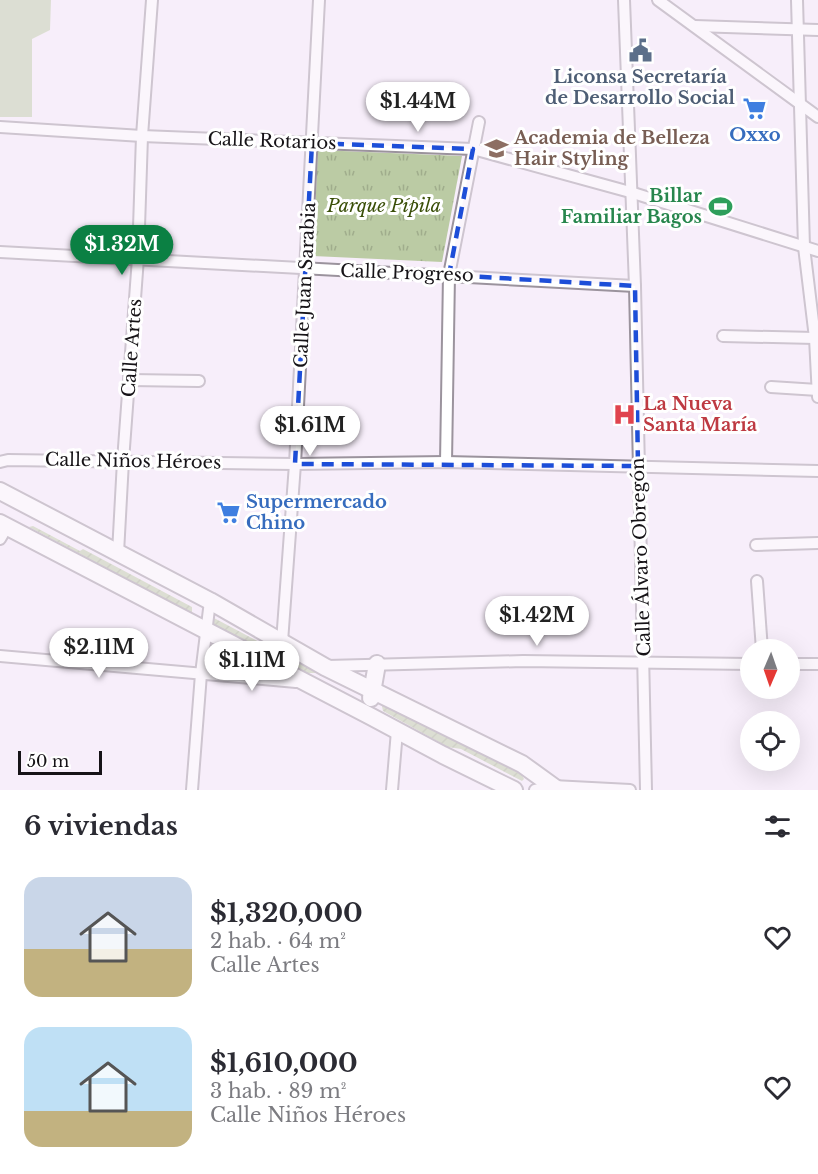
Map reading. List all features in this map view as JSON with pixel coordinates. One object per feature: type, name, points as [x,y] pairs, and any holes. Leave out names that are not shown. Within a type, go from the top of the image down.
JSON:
[{"type":"main road","points":[[0,491],[210,601],[325,667],[522,764],[555,788]]},
{"type":"main road","points":[[2,530],[18,520],[40,512]]},
{"type":"main road","points":[[2,530],[207,632],[514,790]]},
{"type":"main road","points":[[370,716],[371,690],[377,664]]},
{"type":"street","name":"Calle Artes","points":[[118,553],[138,258],[142,136],[152,0]]},
{"type":"street","name":"Calle Juan Sarabia","points":[[282,642],[295,464],[319,0]]},
{"type":"street","name":"Calle Álvaro Obregón","points":[[624,0],[635,286],[646,790]]},
{"type":"street","points":[[658,0],[818,117]]},
{"type":"street","points":[[797,0],[804,247],[815,338],[818,397]]},
{"type":"street","points":[[695,26],[818,30]]},
{"type":"street","points":[[446,462],[449,274],[479,122]]},
{"type":"street","name":"Calle Rotarios","points":[[0,128],[473,150],[630,192],[818,251]]},
{"type":"street","name":"Calle Progreso","points":[[0,252],[306,269],[449,274],[635,286]]},
{"type":"street","points":[[723,336],[815,338]]},
{"type":"street","points":[[130,380],[199,381]]},
{"type":"street","points":[[771,387],[818,390]]},
{"type":"street","name":"Calle Niños Héroes","points":[[0,462],[8,460],[123,460],[295,464],[446,462],[818,471]]},
{"type":"street","points":[[756,545],[818,543]]},
{"type":"street","points":[[757,581],[761,639]]},
{"type":"street","points":[[192,790],[201,674],[210,601]]},
{"type":"street","points":[[0,656],[307,683]]},
{"type":"street","points":[[325,667],[523,662],[740,664]]},
{"type":"street","points":[[800,664],[818,663]]},
{"type":"street","points":[[392,790],[397,731]]},
{"type":"street","points":[[535,790],[555,788],[630,790]]},
{"type":"highlighted area","points":[[312,143],[473,149],[449,275],[635,286],[638,466],[295,464]]},
{"type":"green space","points":[[0,0],[51,0],[50,30],[32,39],[32,117],[0,117]]},
{"type":"green space","name":"Parque Pípila","points":[[318,150],[462,156],[442,262],[313,256]]},
{"type":"green space","points":[[33,526],[80,551],[83,549],[192,607],[192,613],[29,527]]},
{"type":"green space","points":[[214,618],[318,673],[304,673],[213,624]]},
{"type":"green space","points":[[210,644],[250,664],[249,667],[223,670],[209,661]]},
{"type":"green space","points":[[381,702],[522,775],[524,779],[522,781],[461,749],[448,747],[383,711]]},
{"type":"place","name":"Liconsa Secretaría de Desarrollo Social","points":[[640,51]]},
{"type":"place","name":"Oxxo","points":[[755,109]]},
{"type":"place","name":"Academia de Belleza Hair Styling","points":[[496,148]]},
{"type":"place","name":"Billar Familiar Bagos","points":[[720,206]]},
{"type":"place","name":"La Nueva Santa María","points":[[625,414]]},
{"type":"place","name":"Supermercado Chino","points":[[228,512]]}]
